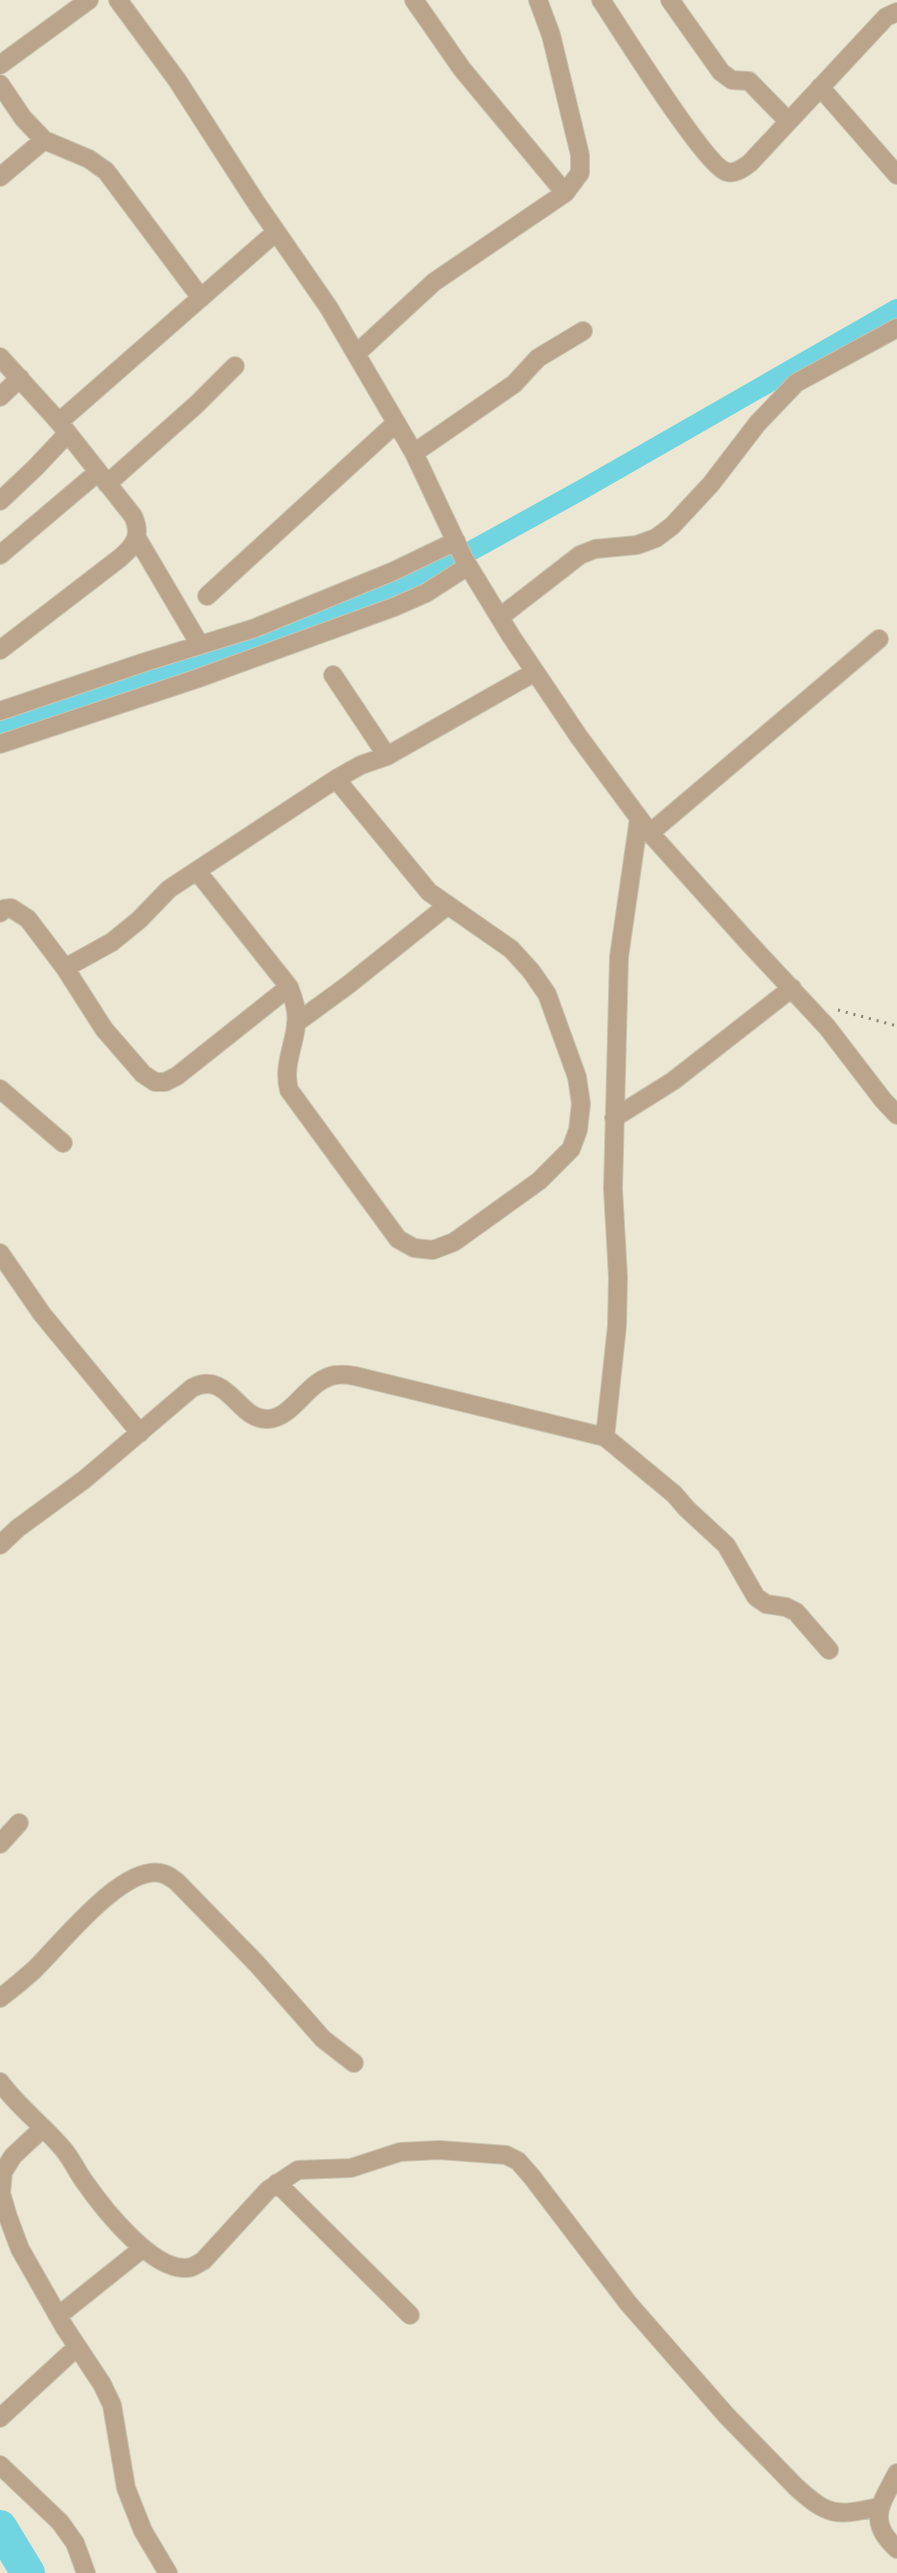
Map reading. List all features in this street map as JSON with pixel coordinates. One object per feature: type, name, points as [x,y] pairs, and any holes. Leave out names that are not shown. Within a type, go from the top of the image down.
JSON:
[{"type":"street","points":[[0,65],[89,0]]},
{"type":"street","points":[[118,0],[177,80],[329,308],[414,453],[462,554],[535,672],[645,826],[827,1027],[897,1115]]},
{"type":"street","points":[[414,0],[462,69],[565,193]]},
{"type":"street","points":[[356,354],[434,282],[536,215],[565,193],[580,173],[580,155],[551,35],[538,0]]},
{"type":"street","points":[[601,0],[668,102],[710,158],[725,172],[733,172],[750,163],[886,17],[897,12]]},
{"type":"street","points":[[670,0],[721,72],[732,80],[749,81],[788,121]]},
{"type":"street","points":[[0,84],[23,118],[44,140],[89,159],[106,171],[201,298]]},
{"type":"street","points":[[820,87],[897,175]]},
{"type":"street","points":[[0,177],[44,140]]},
{"type":"street","points":[[0,501],[35,468],[63,427],[276,232]]},
{"type":"street","points":[[500,617],[580,555],[595,549],[637,545],[656,538],[672,526],[711,484],[757,424],[796,383],[897,328]]},
{"type":"street","points":[[414,453],[514,384],[538,358],[583,331]]},
{"type":"street","points":[[0,357],[63,427],[138,526],[132,547],[120,558],[0,650]]},
{"type":"street","points":[[0,555],[197,404],[235,366]]},
{"type":"street","points":[[0,397],[20,378]]},
{"type":"street","points":[[207,596],[396,423]]},
{"type":"street","points":[[137,538],[200,645]]},
{"type":"street","points":[[0,711],[255,628],[394,571],[462,554]]},
{"type":"street","points":[[0,744],[196,679],[394,607],[426,593],[462,554]]},
{"type":"street","points":[[605,1437],[617,1326],[618,1277],[613,1189],[619,957],[645,826],[879,639]]},
{"type":"street","points":[[65,968],[112,942],[169,889],[336,779],[361,765],[387,756],[535,672]]},
{"type":"street","points":[[333,675],[387,756]]},
{"type":"street","points":[[197,871],[289,987],[295,1003],[296,1023],[285,1076],[289,1090],[398,1239],[414,1248],[433,1250],[454,1242],[539,1181],[571,1149],[578,1130],[581,1104],[577,1077],[547,994],[531,971],[511,949],[429,892],[336,779]]},
{"type":"street","points":[[296,1023],[448,905]]},
{"type":"street","points":[[0,913],[11,908],[28,919],[65,968],[104,1029],[143,1074],[155,1082],[165,1082],[177,1076],[289,987]]},
{"type":"street","points":[[614,1118],[798,994]]},
{"type":"street","points":[[0,1089],[63,1143]]},
{"type":"street","points":[[2,1261],[140,1433]]},
{"type":"street","points":[[0,1545],[202,1383],[224,1389],[260,1419],[272,1419],[283,1414],[313,1385],[336,1375],[355,1376],[605,1437],[674,1494],[726,1545],[756,1597],[766,1604],[796,1612],[829,1650]]},
{"type":"street","points":[[0,1844],[19,1823]]},
{"type":"street","points":[[0,1998],[35,1969],[80,1920],[126,1883],[157,1872],[177,1882],[257,1964],[323,2039],[354,2063]]},
{"type":"street","points":[[0,2082],[23,2110],[66,2152],[108,2213],[143,2248],[165,2263],[182,2268],[203,2261],[268,2190],[298,2170],[351,2168],[400,2152],[439,2150],[506,2155],[525,2169],[666,2348],[796,2487],[829,2511],[845,2514],[879,2507]]},
{"type":"street","points":[[42,2129],[13,2156],[3,2172],[1,2193],[4,2205],[20,2249],[112,2405],[126,2488],[143,2531],[168,2573]]},
{"type":"street","points":[[277,2183],[410,2315]]},
{"type":"street","points":[[58,2316],[143,2248]]},
{"type":"street","points":[[0,2418],[77,2347]]},
{"type":"street","points":[[0,2465],[60,2522],[75,2543],[86,2573]]},
{"type":"street","points":[[897,2473],[879,2507],[878,2520],[882,2531],[897,2549]]},
{"type":"path","points":[[798,994],[897,1026]]},
{"type":"waterway","points":[[0,727],[284,632],[411,584],[897,309]]},
{"type":"waterway","points":[[0,2527],[28,2573]]}]
